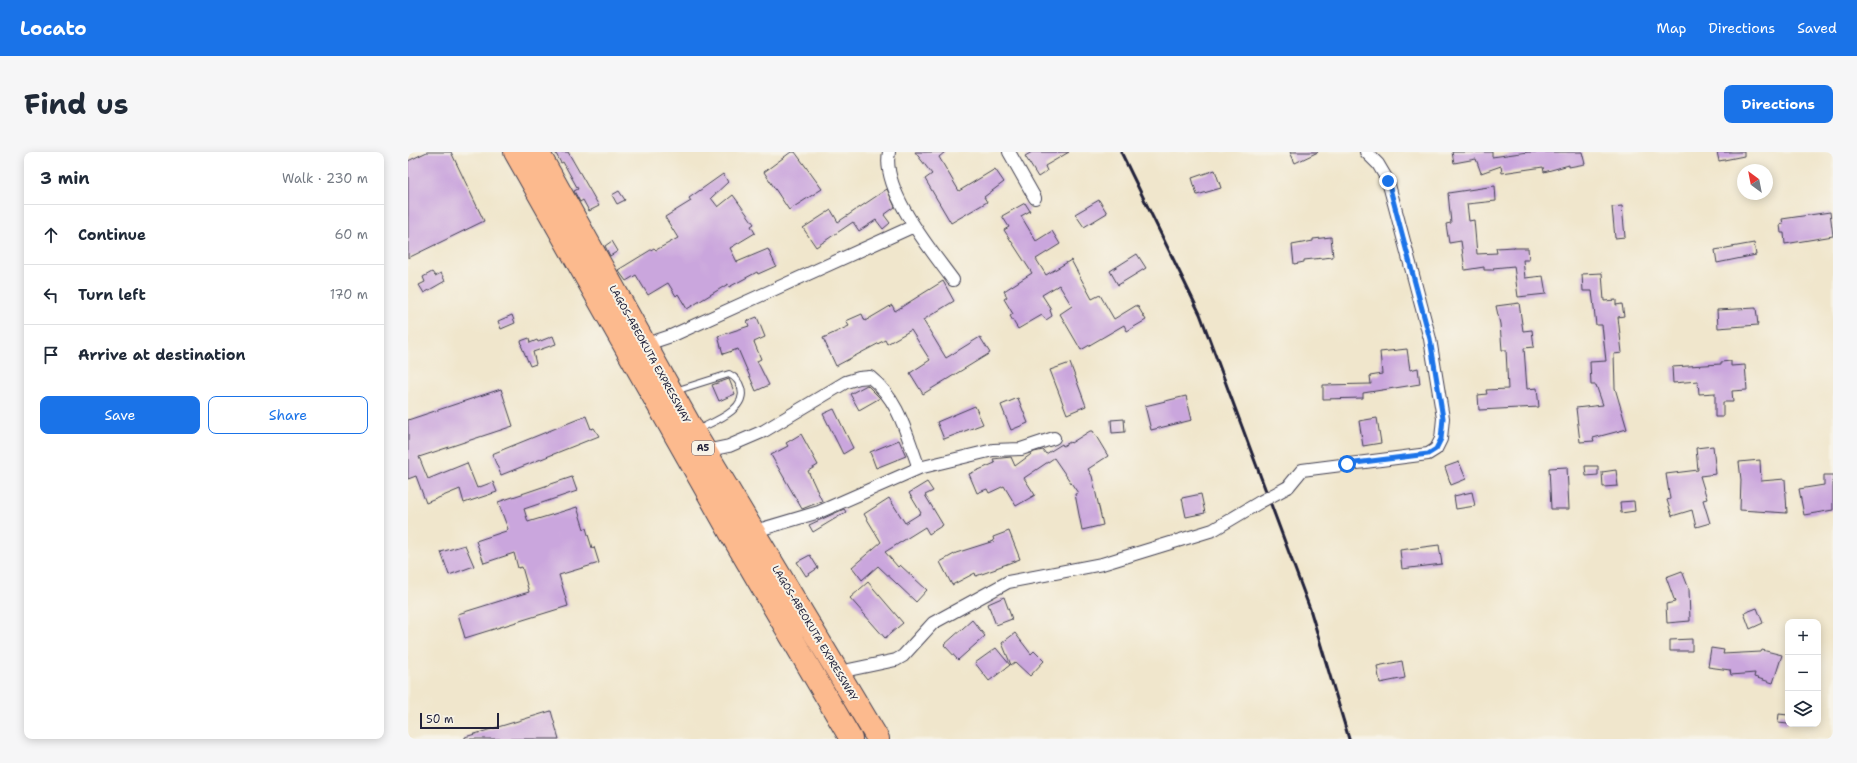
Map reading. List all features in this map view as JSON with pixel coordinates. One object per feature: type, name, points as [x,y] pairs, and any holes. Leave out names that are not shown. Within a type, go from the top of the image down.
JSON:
[{"type":"highway","name":"LAGOS-ABEOKUTA EXPRESSWAY","points":[[515,152],[731,534],[851,739]]},
{"type":"highway","name":"LAGOS-ABEOKUTA EXPRESSWAY","points":[[538,152],[644,345],[705,451],[755,531],[878,739]]},
{"type":"street","points":[[889,152],[887,160],[891,182],[914,226],[953,280]]},
{"type":"street","points":[[1009,152],[1035,198]]},
{"type":"street","points":[[839,672],[896,660],[903,656],[933,623],[1008,582],[1102,564],[1213,530],[1288,486],[1302,470],[1428,454],[1436,449],[1441,439],[1443,418],[1430,339],[1388,181],[1378,164],[1366,152]]},
{"type":"street","points":[[644,345],[671,336],[914,226]]},
{"type":"street","points":[[705,451],[729,446],[764,431],[846,382],[859,378],[870,377],[882,386],[902,418],[918,468]]},
{"type":"street","points":[[755,531],[819,512],[918,468],[993,450],[1021,449],[1054,438]]},
{"type":"lane","points":[[671,392],[729,374],[741,385],[743,392],[742,400],[736,408],[694,432]]},
{"type":"building","points":[[427,152],[451,152],[484,221],[408,258],[408,161]]},
{"type":"building","points":[[555,152],[568,152],[599,206],[589,211],[583,200],[580,202],[574,191],[578,189],[563,162],[561,163]]},
{"type":"building","points":[[791,152],[795,152],[822,189],[789,210],[764,172]]},
{"type":"building","points":[[915,152],[945,152],[939,157],[959,191],[995,169],[1004,182],[984,197],[987,202],[951,223],[925,179],[932,174]]},
{"type":"building","points":[[1032,152],[1069,152],[1045,166],[1047,171],[1038,177],[1025,156]]},
{"type":"building","points":[[1290,152],[1318,152],[1295,163]]},
{"type":"building","points":[[1452,152],[1492,152],[1492,157],[1528,152],[1582,152],[1585,164],[1569,167],[1569,165],[1544,172],[1543,167],[1502,173],[1501,166],[1481,173],[1476,159],[1454,163]]},
{"type":"building","points":[[1717,152],[1744,152],[1744,156],[1719,161]]},
{"type":"building","points":[[1215,170],[1221,188],[1197,195],[1192,178]]},
{"type":"building","points":[[723,174],[728,182],[711,198],[718,207],[733,195],[754,224],[751,226],[755,233],[730,248],[737,262],[768,249],[776,266],[758,274],[757,272],[729,287],[728,284],[687,309],[678,294],[676,296],[668,283],[648,295],[636,275],[626,281],[618,270],[654,248],[656,250],[678,238],[665,217],[691,201],[689,198]]},
{"type":"building","points":[[1495,186],[1496,201],[1467,204],[1469,221],[1474,220],[1477,254],[1497,253],[1496,248],[1528,248],[1529,260],[1523,260],[1525,278],[1543,276],[1546,294],[1518,297],[1514,266],[1493,268],[1494,270],[1484,270],[1484,267],[1465,270],[1461,241],[1449,243],[1446,224],[1451,223],[1448,193]]},
{"type":"building","points":[[887,189],[895,207],[884,215],[890,223],[883,229],[876,220],[859,231],[853,222],[816,247],[803,228],[831,210],[838,222]]},
{"type":"building","points":[[619,191],[625,200],[617,204],[612,195]]},
{"type":"building","points":[[1099,200],[1107,213],[1084,227],[1075,214]]},
{"type":"building","points":[[1025,203],[1030,211],[1021,216],[1036,241],[1052,231],[1060,244],[1036,259],[1046,275],[1071,260],[1092,299],[1100,295],[1114,319],[1137,305],[1146,320],[1127,331],[1124,325],[1081,350],[1060,314],[1072,306],[1059,285],[1042,295],[1051,309],[1052,316],[1046,320],[1042,315],[1018,329],[1010,316],[1013,314],[1004,299],[1007,297],[1004,291],[1032,273],[1004,230],[1009,227],[1002,216]]},
{"type":"building","points":[[1622,206],[1625,237],[1615,238],[1612,207]]},
{"type":"building","points":[[1830,212],[1833,236],[1785,244],[1784,233],[1781,233],[1780,225],[1783,224],[1782,219]]},
{"type":"building","points":[[1331,237],[1333,257],[1304,260],[1304,262],[1294,264],[1292,245],[1313,241],[1313,239]]},
{"type":"building","points":[[612,241],[618,251],[610,256],[605,246]]},
{"type":"building","points":[[1754,243],[1756,255],[1717,263],[1715,250]]},
{"type":"building","points":[[1137,254],[1146,268],[1118,285],[1110,271]]},
{"type":"building","points":[[432,272],[435,276],[441,273],[445,281],[424,293],[419,285],[425,282],[423,277]]},
{"type":"building","points":[[1602,273],[1604,301],[1616,300],[1616,305],[1622,304],[1624,316],[1618,317],[1622,353],[1614,354],[1615,388],[1627,429],[1593,438],[1594,441],[1580,442],[1576,408],[1603,405],[1596,385],[1591,385],[1590,362],[1606,361],[1602,325],[1596,325],[1592,291],[1583,291],[1582,274]]},
{"type":"building","points":[[943,281],[954,301],[923,320],[946,358],[980,337],[990,353],[923,394],[910,373],[930,360],[911,330],[887,344],[885,340],[836,366],[823,338],[849,326],[846,321],[862,314],[865,321],[892,305],[895,311]]},
{"type":"building","points":[[1519,303],[1523,331],[1532,330],[1534,347],[1524,348],[1527,389],[1537,388],[1539,407],[1479,410],[1478,395],[1487,394],[1486,390],[1508,389],[1506,350],[1502,350],[1500,324],[1496,306]]},
{"type":"building","points":[[1756,308],[1758,325],[1718,328],[1717,310]]},
{"type":"building","points":[[512,315],[515,323],[501,329],[498,321]]},
{"type":"building","points":[[757,317],[765,337],[754,342],[761,359],[757,361],[769,385],[756,391],[738,349],[723,354],[718,336],[749,326],[747,321]]},
{"type":"building","points":[[553,336],[556,344],[533,352],[536,364],[530,366],[521,345],[521,341],[529,338],[530,343],[537,340],[538,342]]},
{"type":"building","points":[[1407,349],[1410,370],[1418,368],[1420,384],[1363,393],[1363,398],[1323,399],[1323,385],[1371,384],[1370,376],[1382,374],[1380,352]]},
{"type":"building","points":[[1731,361],[1731,366],[1745,365],[1747,390],[1732,391],[1733,402],[1723,402],[1723,417],[1715,417],[1715,393],[1699,394],[1698,381],[1673,383],[1672,367],[1721,364],[1721,362]]},
{"type":"building","points":[[1070,363],[1086,406],[1067,414],[1050,370]]},
{"type":"building","points":[[729,379],[735,394],[719,401],[712,385]]},
{"type":"building","points":[[867,385],[880,398],[859,410],[850,394]]},
{"type":"building","points":[[501,389],[513,426],[419,457],[428,479],[467,463],[477,488],[493,482],[497,492],[464,503],[460,489],[426,503],[416,476],[408,479],[408,420]]},
{"type":"building","points":[[1186,396],[1192,420],[1151,430],[1145,406]]},
{"type":"building","points":[[1018,398],[1028,423],[1011,430],[1001,405]]},
{"type":"building","points":[[975,406],[983,424],[944,439],[937,422]]},
{"type":"building","points":[[834,409],[853,448],[843,454],[823,414]]},
{"type":"building","points":[[586,416],[591,429],[594,428],[599,436],[501,475],[492,454]]},
{"type":"building","points":[[1377,418],[1381,443],[1363,446],[1359,421]]},
{"type":"building","points":[[1124,419],[1125,432],[1112,433],[1111,420]]},
{"type":"building","points":[[1090,431],[1093,431],[1108,456],[1088,469],[1092,476],[1103,525],[1082,530],[1075,494],[1078,493],[1054,458],[1024,478],[1035,495],[1016,506],[1004,486],[989,493],[987,489],[977,493],[969,474],[995,463],[993,459],[1011,457],[1015,466],[1034,452],[1043,450],[1046,454],[1062,444],[1063,446],[1070,442],[1071,443]]},
{"type":"building","points":[[801,434],[818,465],[808,471],[822,501],[802,509],[771,455],[788,446],[786,443]]},
{"type":"building","points":[[899,440],[906,456],[876,468],[870,452]]},
{"type":"building","points":[[1713,446],[1716,474],[1700,476],[1707,499],[1703,500],[1710,523],[1696,527],[1692,510],[1672,516],[1667,500],[1670,499],[1666,474],[1698,470],[1696,448]]},
{"type":"building","points":[[1760,460],[1761,481],[1785,479],[1787,513],[1740,510],[1741,480],[1739,462]]},
{"type":"building","points":[[1459,462],[1466,479],[1451,485],[1445,467]]},
{"type":"building","points":[[1585,466],[1598,466],[1598,475],[1586,476]]},
{"type":"building","points":[[1567,467],[1569,509],[1551,509],[1549,468]]},
{"type":"building","points":[[1616,470],[1618,486],[1603,487],[1602,472]]},
{"type":"building","points":[[1824,475],[1833,475],[1833,510],[1804,515],[1799,489],[1824,485]]},
{"type":"building","points":[[572,477],[577,491],[524,509],[528,522],[577,507],[584,529],[586,528],[592,548],[594,547],[599,563],[559,575],[568,606],[465,638],[458,614],[529,592],[522,567],[518,568],[514,553],[484,563],[476,541],[508,529],[498,502]]},
{"type":"building","points":[[927,482],[933,491],[925,495],[943,525],[929,534],[925,527],[885,552],[898,567],[900,565],[927,590],[916,602],[878,566],[862,580],[852,567],[881,542],[864,514],[889,498],[905,523],[921,513],[909,493]]},
{"type":"building","points":[[1472,492],[1475,506],[1456,509],[1454,496]]},
{"type":"building","points":[[1201,494],[1205,513],[1186,517],[1182,498]]},
{"type":"building","points":[[1634,501],[1635,511],[1621,513],[1620,502]]},
{"type":"building","points":[[844,509],[846,512],[813,532],[809,525]]},
{"type":"building","points":[[1009,531],[1020,559],[976,576],[975,573],[952,585],[940,562],[956,553],[994,541],[993,537]]},
{"type":"building","points":[[465,545],[474,566],[449,575],[441,552]]},
{"type":"building","points":[[1439,545],[1442,564],[1402,569],[1400,550]]},
{"type":"building","points":[[810,555],[818,568],[806,576],[797,562]]},
{"type":"building","points":[[1682,571],[1689,589],[1690,621],[1667,623],[1666,604],[1675,602],[1666,577]]},
{"type":"building","points":[[868,582],[903,623],[885,638],[850,598]]},
{"type":"building","points":[[1004,597],[1012,619],[996,625],[988,604]]},
{"type":"building","points":[[1757,608],[1763,623],[1750,629],[1744,613]]},
{"type":"building","points":[[972,620],[985,636],[958,660],[944,645]]},
{"type":"building","points":[[1015,633],[1031,654],[1034,651],[1044,661],[1030,676],[1015,662],[1011,665],[1002,643]]},
{"type":"building","points":[[1692,639],[1692,651],[1670,651],[1670,640]]},
{"type":"building","points":[[996,648],[1010,665],[989,681],[975,663]]},
{"type":"building","points":[[1711,648],[1724,650],[1723,654],[1761,652],[1762,650],[1782,655],[1773,683],[1754,677],[1755,673],[1731,675],[1730,670],[1708,667]]},
{"type":"building","points":[[1402,661],[1405,678],[1380,683],[1377,666]]},
{"type":"building","points":[[551,711],[559,739],[465,739],[465,737]]},
{"type":"building","points":[[1779,714],[1785,715],[1785,724],[1778,723]]},
{"type":"railway","points":[[1121,152],[1200,314],[1310,609],[1349,739]]},
{"type":"route","points":[[1347,464],[1428,454],[1436,449],[1441,439],[1443,418],[1430,339],[1388,181]]}]
